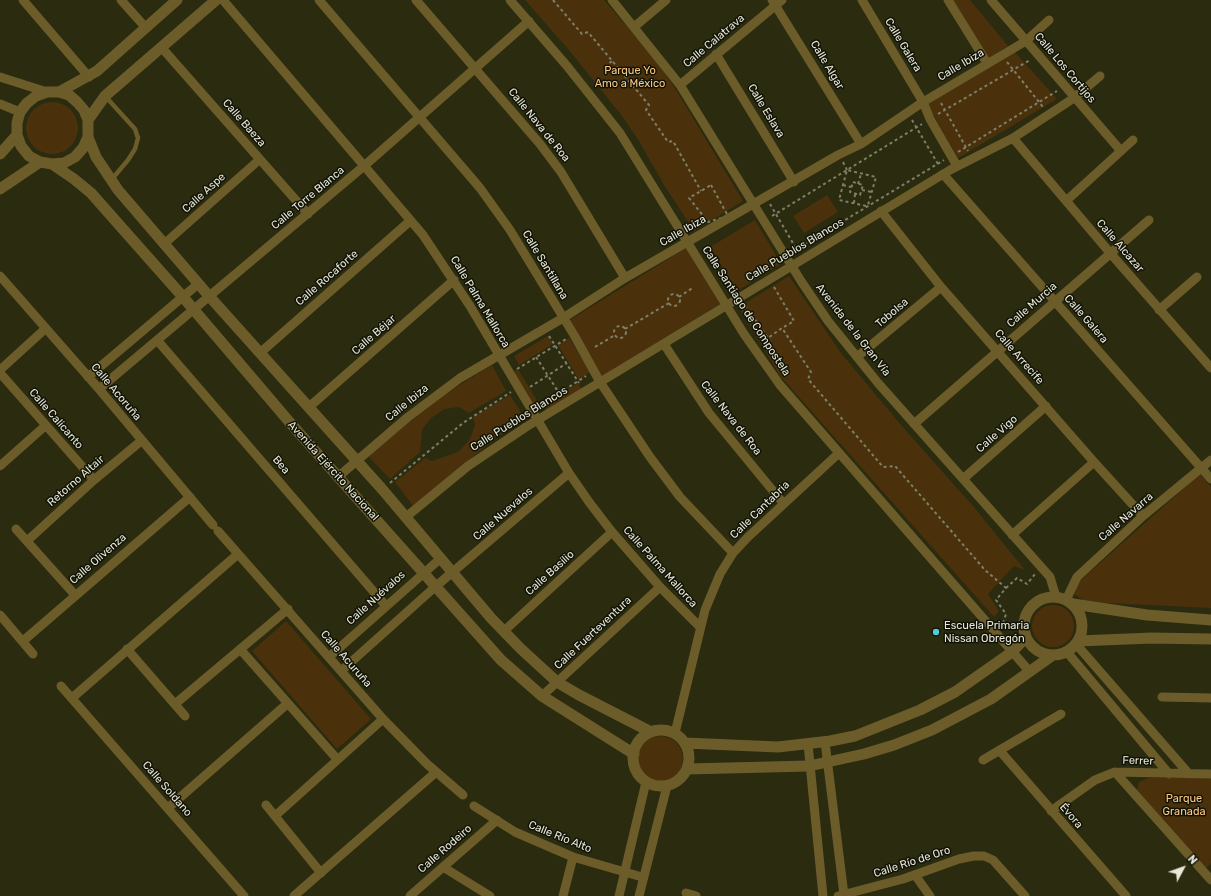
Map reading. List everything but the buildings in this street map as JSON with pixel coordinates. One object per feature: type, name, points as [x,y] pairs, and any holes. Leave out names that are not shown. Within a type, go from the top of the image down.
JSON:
[{"type":"street","points":[[23,0],[89,77]]},
{"type":"street","points":[[121,0],[146,28]]},
{"type":"street","points":[[58,92],[89,77],[177,0]]},
{"type":"street","points":[[88,120],[105,96],[216,0]]},
{"type":"street","name":"Calle Palma Mallorca","points":[[223,0],[439,257],[569,473],[612,532],[660,587],[700,627]]},
{"type":"street","name":"Calle Santillana","points":[[319,0],[420,117],[495,208],[574,334],[600,382],[669,484],[705,525],[733,553]]},
{"type":"street","name":"Calle Nava de Roa","points":[[416,0],[475,69],[521,119],[561,172],[625,278]]},
{"type":"street","name":"Calle Santiago de Compostela","points":[[510,0],[572,71],[620,133],[726,305],[780,385],[1030,672]]},
{"type":"street","name":"Avenida de la Gran Vía","points":[[612,0],[680,85],[791,265],[828,321],[914,424],[1050,577],[1065,600]]},
{"type":"street","points":[[634,27],[666,0]]},
{"type":"street","name":"Calle Galera","points":[[862,0],[923,102],[930,119],[951,156],[950,170],[1054,301],[1211,479]]},
{"type":"street","points":[[948,0],[987,63]]},
{"type":"street","name":"Calle Los Cortijos","points":[[991,0],[1121,151]]},
{"type":"street","name":"Calle Calatrava","points":[[680,85],[776,2]]},
{"type":"street","name":"Calle Algar","points":[[776,2],[861,144]]},
{"type":"street","name":"Calle Ibiza","points":[[338,476],[436,394],[563,318],[625,278],[767,198],[838,155],[861,144],[936,93],[1026,41],[1049,20]]},
{"type":"street","name":"Calle Torre Blanca","points":[[99,389],[308,214],[529,21]]},
{"type":"street","name":"Calle Baeza","points":[[162,48],[308,214]]},
{"type":"street","name":"Calle Eslava","points":[[716,54],[794,182]]},
{"type":"street","name":"Calle Pueblos Blancos","points":[[406,517],[473,462],[538,420],[791,265],[950,170],[972,157],[1013,138],[1074,98],[1100,76]]},
{"type":"street","points":[[0,77],[47,92],[58,92],[69,96],[77,102],[84,110],[88,120],[88,137],[96,157],[111,180],[198,284],[382,488],[452,573],[504,631],[531,659],[557,682],[579,695],[652,732]]},
{"type":"street","points":[[47,92],[32,99],[20,112],[17,123],[17,134],[25,151],[40,162],[52,164],[64,163],[75,157],[83,148],[88,137]]},
{"type":"street","points":[[0,104],[20,112]]},
{"type":"street","points":[[0,154],[17,134]]},
{"type":"street","name":"Calle Alcazar","points":[[1013,138],[1159,310],[1210,364]]},
{"type":"street","points":[[1066,201],[1133,140]]},
{"type":"street","name":"Calle Aspe","points":[[164,244],[259,160]]},
{"type":"street","points":[[0,189],[40,162]]},
{"type":"street","name":"Avenida Ejército Nacional","points":[[52,164],[91,193],[184,298],[292,425],[500,660],[542,696],[634,754]]},
{"type":"street","name":"Calle Arrecife","points":[[881,211],[941,287],[1143,516]]},
{"type":"street","name":"Calle Murcia","points":[[914,424],[1149,220]]},
{"type":"street","name":"Calle Rocaforte","points":[[260,353],[410,221]]},
{"type":"street","name":"Calle Acoruña","points":[[0,276],[45,329],[88,376],[141,441],[190,496],[216,528]]},
{"type":"street","points":[[1159,310],[1197,277]]},
{"type":"street","name":"Calle Béjar","points":[[310,407],[454,280]]},
{"type":"street","points":[[88,376],[184,298],[198,284]]},
{"type":"street","name":"Tobolsa","points":[[857,357],[941,287]]},
{"type":"street","points":[[0,370],[45,329]]},
{"type":"street","name":"Bea","points":[[157,340],[386,606]]},
{"type":"street","name":"Calle Nava de Roa","points":[[664,344],[709,413],[783,503]]},
{"type":"street","name":"Calle Calicanto","points":[[0,373],[94,480]]},
{"type":"street","name":"Calle Vigo","points":[[963,479],[1046,406]]},
{"type":"street","points":[[0,466],[45,426]]},
{"type":"street","name":"Retorno Altair","points":[[27,541],[94,480],[141,441]]},
{"type":"street","name":"Calle Cantabria","points":[[675,733],[700,627],[720,574],[733,553],[783,503],[839,453]]},
{"type":"street","name":"Calle Navarra","points":[[1065,600],[1077,577],[1143,516],[1211,460]]},
{"type":"street","points":[[1012,535],[1094,462]]},
{"type":"street","name":"Calle Nuevalos","points":[[452,573],[569,473]]},
{"type":"street","name":"Calle Olivenza","points":[[23,641],[190,496]]},
{"type":"street","name":"Calle Acuruña","points":[[216,528],[383,719],[436,773],[463,795]]},
{"type":"street","points":[[16,530],[75,595]]},
{"type":"street","name":"Calle Basilio","points":[[504,631],[612,532]]},
{"type":"street","points":[[72,698],[238,554]]},
{"type":"street","name":"Calle Nuévalos","points":[[329,657],[441,558]]},
{"type":"street","points":[[341,671],[452,573]]},
{"type":"street","name":"Calle Fuerteventura","points":[[542,696],[660,587]]},
{"type":"street","points":[[1053,655],[1042,653],[1032,646],[1026,636],[1024,627],[1025,617],[1030,608],[1037,601],[1046,597],[1148,615],[1211,620]]},
{"type":"street","points":[[1065,600],[1079,612],[1082,622],[1082,632],[1074,646]]},
{"type":"street","points":[[175,704],[288,609]]},
{"type":"street","points":[[0,615],[33,654]]},
{"type":"street","points":[[685,743],[778,747],[825,742],[855,736],[884,726],[955,692],[1012,652],[1026,636]]},
{"type":"street","points":[[687,769],[809,766],[827,763],[894,745],[932,730],[990,699],[1053,655],[1074,646],[1152,638],[1211,639]]},
{"type":"street","points":[[1074,646],[1168,774]]},
{"type":"street","points":[[1074,646],[1189,774]]},
{"type":"street","points":[[127,649],[185,716]]},
{"type":"street","points":[[240,649],[337,759]]},
{"type":"street","name":"Calle Soldano","points":[[61,686],[244,896]]},
{"type":"street","points":[[1162,697],[1211,698]]},
{"type":"street","points":[[168,808],[287,704]]},
{"type":"street","points":[[983,760],[1061,714]]},
{"type":"street","points":[[275,816],[383,719]]},
{"type":"street","points":[[663,730],[675,733],[685,743],[690,756],[687,769],[679,780],[667,786],[660,786],[646,782],[637,772],[635,767],[634,754],[640,740],[652,732],[663,730]]},
{"type":"street","points":[[825,742],[841,896]]},
{"type":"street","points":[[808,744],[823,896]]},
{"type":"street","name":"Évora","points":[[1000,751],[1126,896]]},
{"type":"street","points":[[1115,772],[1210,876]]},
{"type":"street","name":"Ferrer","points":[[1051,811],[1095,780],[1115,772],[1211,774]]},
{"type":"street","points":[[294,896],[436,773]]},
{"type":"street","points":[[619,896],[646,782]]},
{"type":"street","points":[[639,896],[642,877],[667,786]]},
{"type":"street","points":[[266,805],[321,873]]},
{"type":"street","name":"Calle Río Alto","points":[[474,806],[515,832],[572,858],[642,877]]},
{"type":"street","name":"Calle Rodeiro","points":[[410,896],[497,820]]},
{"type":"street","name":"Calle Río de Oro","points":[[841,896],[915,875],[974,856],[984,856],[993,860],[1025,896]]},
{"type":"street","points":[[563,896],[572,858]]},
{"type":"street","points":[[443,867],[490,896]]},
{"type":"street","points":[[915,875],[930,896]]},
{"type":"street","points":[[686,893],[696,896]]},
{"type":"lane","points":[[105,96],[135,129],[138,138],[135,149],[128,160],[111,180]]},
{"type":"path","points":[[553,0],[582,34],[588,32],[649,105],[646,110],[668,142],[673,141],[701,191]]},
{"type":"path","points":[[1003,55],[1012,70],[1049,114]]},
{"type":"path","points":[[764,220],[944,110],[1039,56]]},
{"type":"path","points":[[605,67],[612,60]]},
{"type":"path","points":[[786,255],[1040,103],[1064,86]]},
{"type":"path","points":[[936,93],[944,110],[972,157]]},
{"type":"path","points":[[908,112],[937,164],[950,170]]},
{"type":"path","points":[[847,170],[876,177],[868,206]]},
{"type":"path","points":[[847,170],[839,200],[868,206]]},
{"type":"path","points":[[858,184],[861,174]]},
{"type":"path","points":[[853,182],[858,184],[863,185],[860,195],[850,192],[853,182]]},
{"type":"path","points":[[711,185],[728,216],[708,222],[689,198],[701,191],[711,185]]},
{"type":"path","points":[[843,185],[852,187]]},
{"type":"path","points":[[862,190],[872,192]]},
{"type":"path","points":[[854,203],[855,194]]},
{"type":"path","points":[[767,198],[802,259]]},
{"type":"path","points":[[740,297],[768,338],[794,321],[769,279]]},
{"type":"path","points":[[679,297],[694,287]]},
{"type":"path","points":[[669,303],[668,298],[670,295],[674,294],[679,297]]},
{"type":"path","points":[[669,303],[676,305],[680,301],[679,297]]},
{"type":"path","points":[[625,329],[669,303]]},
{"type":"path","points":[[615,335],[614,330],[617,327],[622,326],[625,329]]},
{"type":"path","points":[[782,328],[812,372],[808,379],[883,467],[895,466],[986,570],[1006,588]]},
{"type":"path","points":[[544,329],[556,344],[585,392]]},
{"type":"path","points":[[595,347],[615,335],[622,337],[626,333],[625,329]]},
{"type":"path","points":[[510,373],[574,334]]},
{"type":"path","points":[[536,357],[559,393]]},
{"type":"path","points":[[530,387],[567,363]]},
{"type":"path","points":[[532,410],[591,373]]},
{"type":"path","points":[[382,488],[463,423],[519,388]]},
{"type":"path","points":[[998,637],[1006,614],[996,600],[1017,578],[1026,584],[1041,567]]},
{"type":"green space","name":"Parque Yo Amo a México","points":[[525,0],[604,0],[653,56],[675,88],[743,201],[694,231],[622,116],[568,49]]},
{"type":"green space","points":[[952,0],[970,0],[1008,46],[988,59]]},
{"type":"green space","points":[[1014,51],[1057,99],[958,158],[926,102]]},
{"type":"green space","points":[[47,102],[57,102],[66,106],[74,114],[78,123],[78,133],[74,142],[66,150],[57,154],[47,154],[38,150],[30,142],[26,133],[26,123],[30,114],[38,106]]},
{"type":"green space","points":[[827,195],[838,212],[804,233],[793,216]]},
{"type":"green space","points":[[755,220],[781,264],[737,291],[710,247]]},
{"type":"green space","points":[[688,247],[723,302],[602,376],[568,321]]},
{"type":"green space","points":[[789,276],[841,353],[901,425],[973,506],[1025,570],[1014,566],[988,594],[999,611],[994,617],[781,377],[739,307]]},
{"type":"green space","points":[[548,336],[553,344],[519,365],[514,356]]},
{"type":"green space","points":[[569,338],[590,372],[579,380],[558,345]]},
{"type":"green space","points":[[492,365],[506,391],[469,413],[459,407],[444,409],[430,419],[422,430],[420,452],[390,479],[368,456],[432,402]]},
{"type":"green space","points":[[518,369],[539,404],[528,411],[507,376]]},
{"type":"green space","points":[[578,383],[584,394],[549,416],[543,405]]},
{"type":"green space","points":[[510,395],[526,420],[495,438],[414,507],[395,482],[425,458],[432,461],[458,452],[470,439],[475,425],[473,417]]},
{"type":"green space","points":[[1200,474],[1211,487],[1211,608],[1086,602],[1071,592],[1072,583],[1082,579]]},
{"type":"green space","points":[[1049,605],[1057,605],[1068,611],[1074,622],[1074,630],[1068,641],[1057,647],[1049,647],[1038,641],[1032,630],[1032,622],[1038,611]]},
{"type":"green space","points":[[286,621],[371,719],[337,749],[252,651]]},
{"type":"green space","points":[[660,736],[673,740],[679,746],[683,759],[679,772],[673,778],[660,782],[647,778],[641,772],[637,759],[641,746],[647,740]]},
{"type":"green space","name":"Parque Granada","points":[[1148,778],[1211,778],[1211,863],[1203,871],[1137,791],[1139,782]]},
{"type":"place","name":"Escuela Primaria Nissan Obregón","points":[[936,632]]}]
